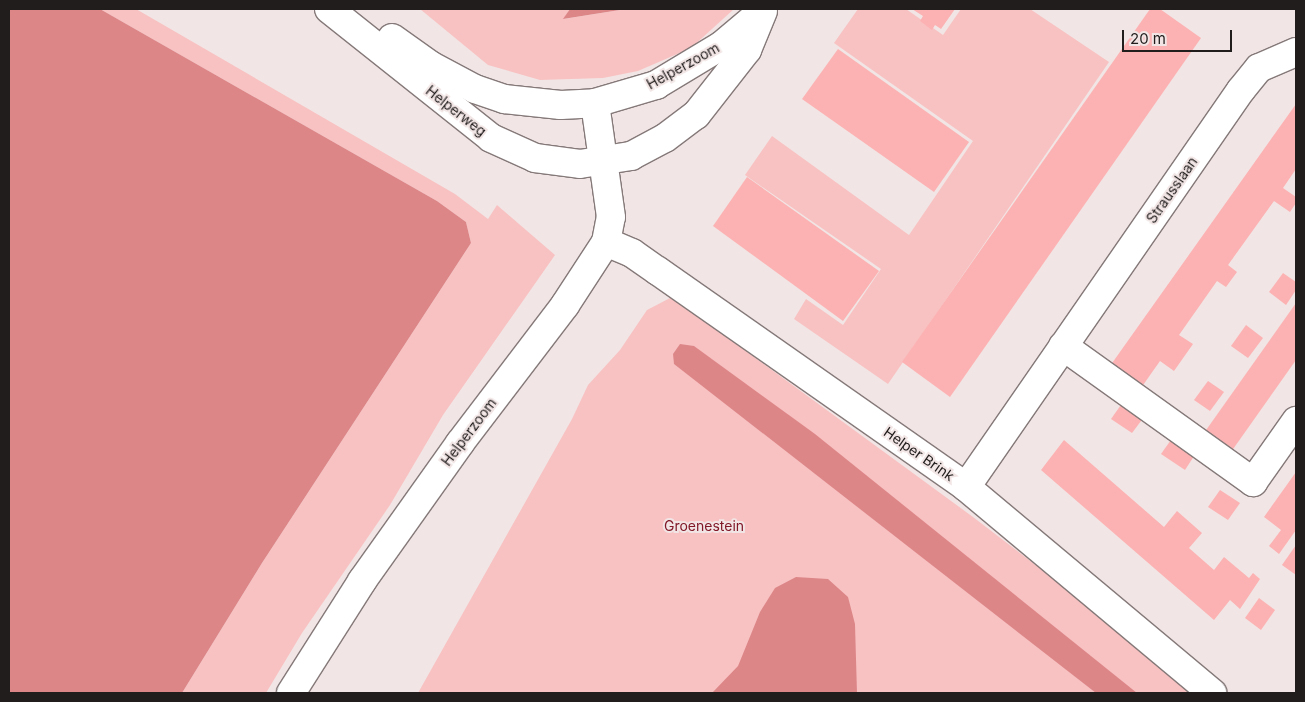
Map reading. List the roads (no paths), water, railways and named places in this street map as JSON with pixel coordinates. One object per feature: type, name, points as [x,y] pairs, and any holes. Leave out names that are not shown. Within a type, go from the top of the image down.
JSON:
[{"type":"street","name":"Helperweg","points":[[329,9],[491,138],[535,158],[563,163],[605,162]]},
{"type":"street","name":"Helperweg","points":[[356,9],[430,65],[475,89],[504,99],[561,105],[595,103]]},
{"type":"street","name":"Helperzoom","points":[[605,162],[631,156],[665,138],[696,115],[747,50],[763,10]]},
{"type":"street","name":"Helperzoom","points":[[291,693],[368,573],[460,443],[565,305],[606,242],[611,217],[605,162],[595,103],[656,85],[721,46],[763,10]]},
{"type":"street","name":"Strausslaan","points":[[966,487],[1241,90],[1259,68],[1296,52]]},
{"type":"street","name":"Helper Brink","points":[[606,242],[658,271],[966,487],[1212,693]]},
{"type":"street","points":[[1063,346],[1253,482],[1296,421]]},
{"type":"park label","name":"Groenestein","points":[[704,526]]}]
